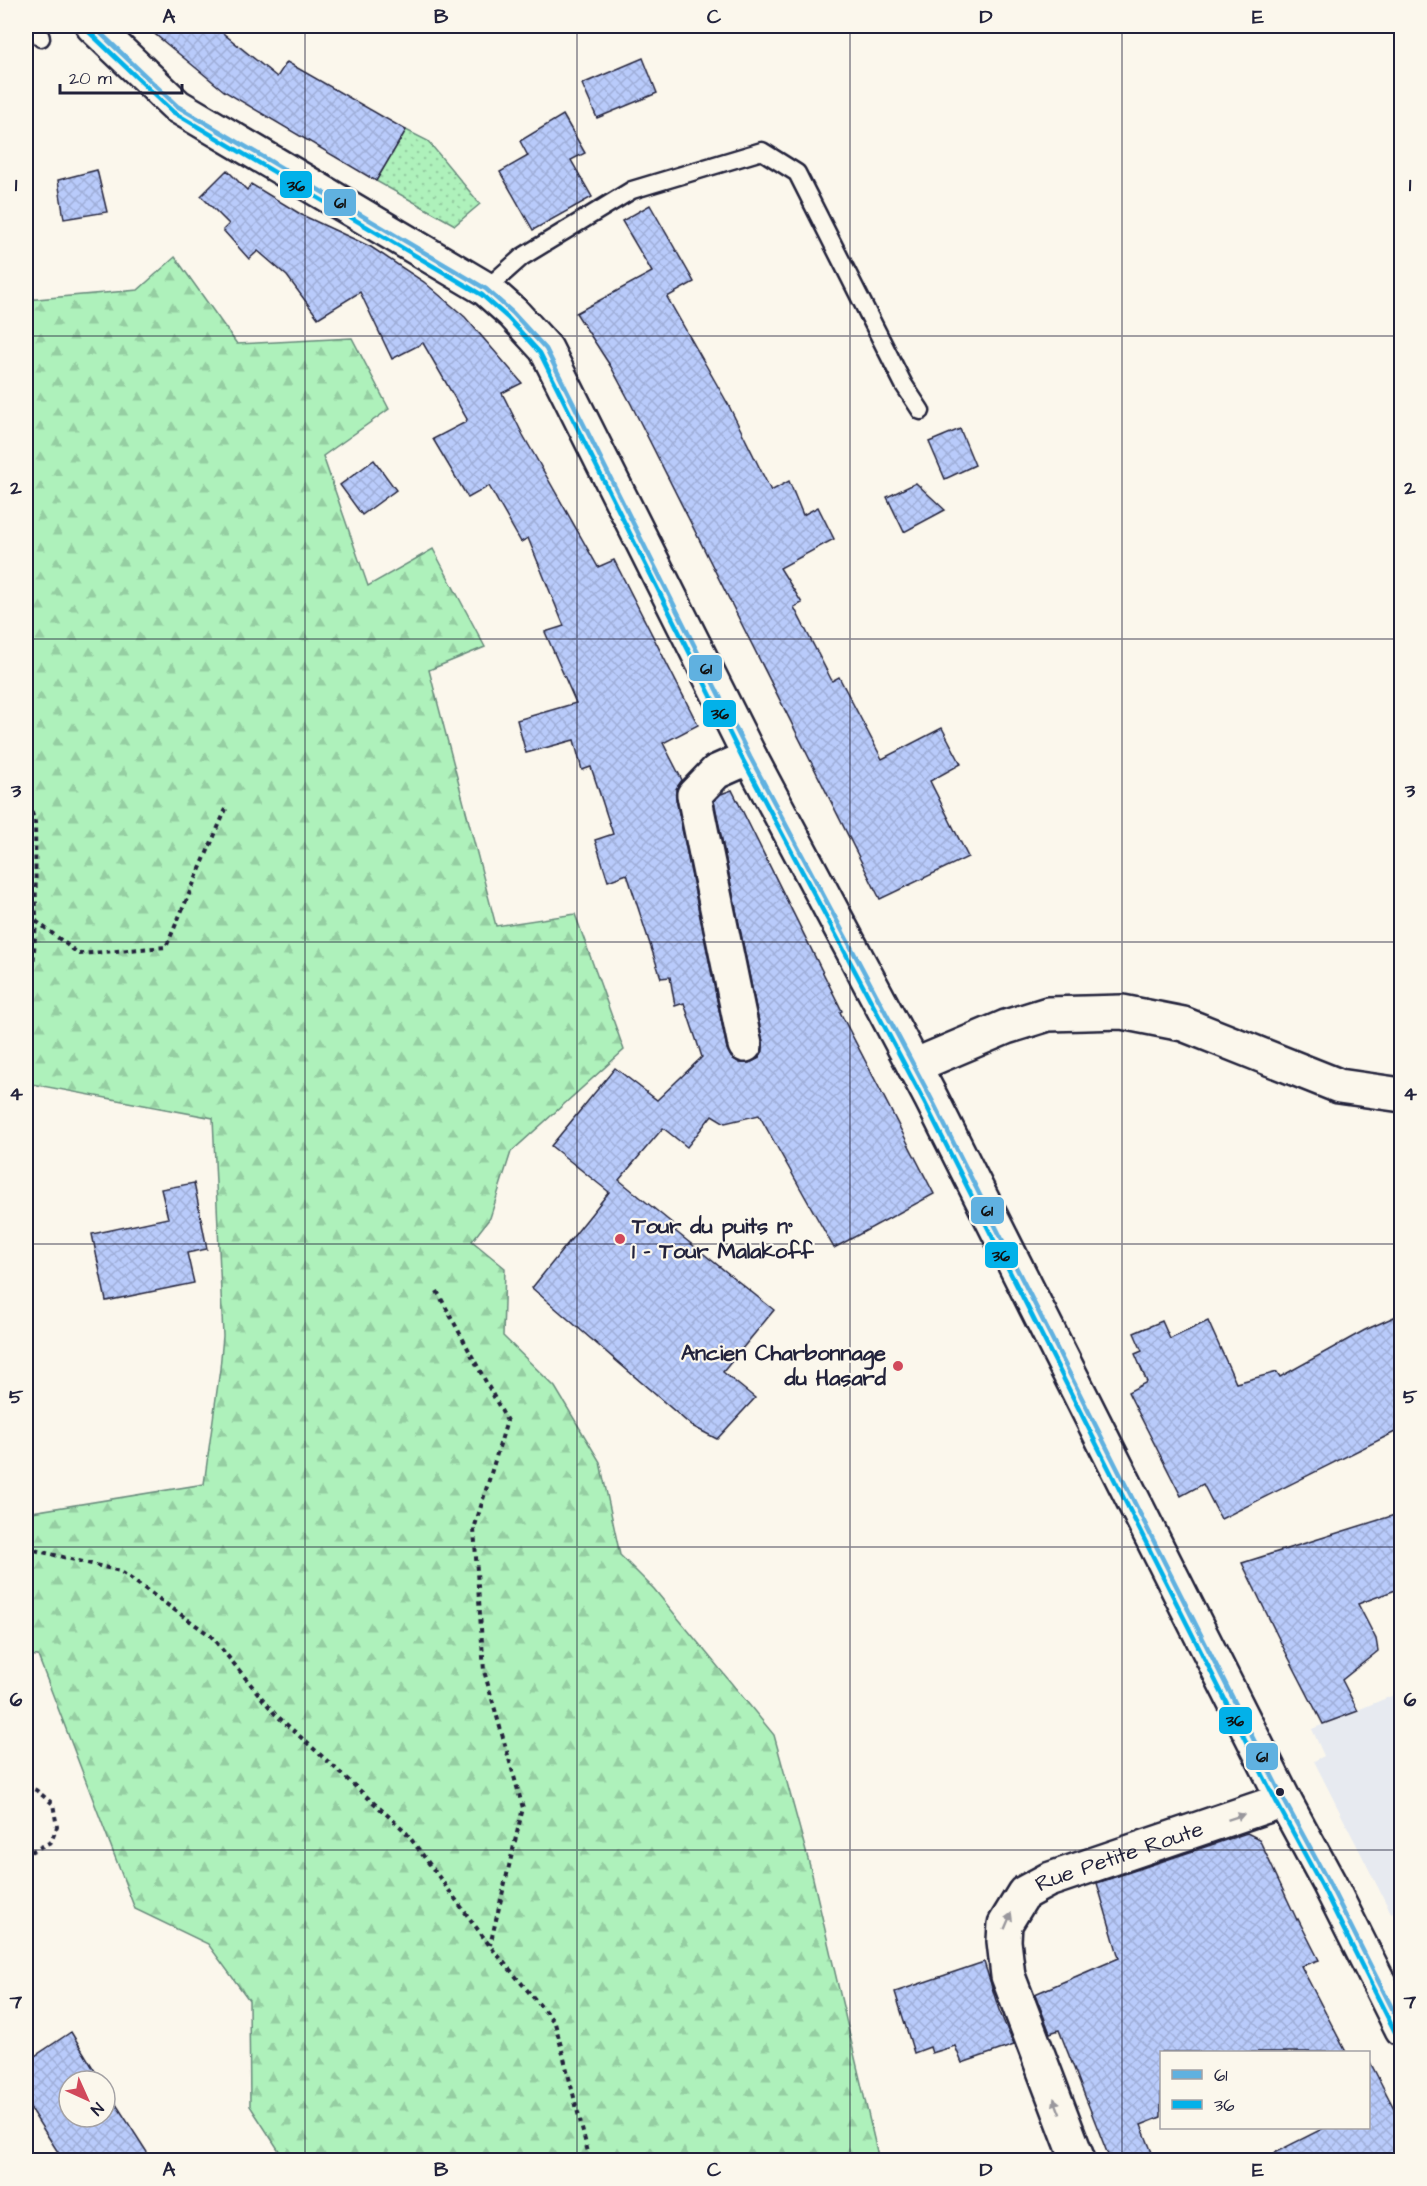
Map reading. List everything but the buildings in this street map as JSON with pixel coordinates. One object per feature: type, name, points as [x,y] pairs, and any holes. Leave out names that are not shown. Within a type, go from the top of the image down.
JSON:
[{"type":"street","points":[[93,26],[177,106],[486,289],[513,313],[546,349],[750,757],[914,1066],[1401,2029]]},
{"type":"street","points":[[745,1045],[694,795],[716,772],[750,757]]},
{"type":"street","points":[[914,1066],[1006,1027],[1048,1014],[1122,1012],[1183,1024],[1339,1086],[1401,1095]]},
{"type":"street","name":"Rue Petite Route","points":[[1078,2160],[1008,1976],[1004,1941],[1005,1924],[1024,1893],[1048,1880],[1284,1800]]},
{"type":"lane","points":[[486,289],[522,257],[632,190],[762,152],[797,173],[904,385],[921,411]]},
{"type":"path","points":[[26,795],[34,822],[36,921],[26,1074]]},
{"type":"path","points":[[36,921],[79,954],[166,947],[226,808]]},
{"type":"path","points":[[437,1292],[507,1421],[474,1529],[484,1671],[523,1808],[490,1946]]},
{"type":"path","points":[[26,1548],[120,1572],[211,1636],[275,1714],[405,1831],[490,1946],[555,2023],[590,2160]]},
{"type":"path","points":[[26,1786],[36,1790],[53,1804],[57,1827],[51,1842],[26,1854]]},
{"type":"shaded area","points":[[1401,1692],[1401,1909],[1391,1913],[1314,1761],[1324,1756],[1312,1729]]},
{"type":"green space","points":[[406,130],[428,141],[480,204],[455,225],[376,181]]},
{"type":"green space","points":[[175,257],[237,344],[352,338],[389,409],[323,456],[368,586],[433,549],[485,647],[429,670],[496,926],[575,914],[624,1050],[511,1152],[490,1218],[472,1241],[505,1268],[503,1336],[555,1387],[600,1462],[620,1555],[654,1589],[774,1735],[811,1870],[879,2160],[285,2160],[250,2106],[249,2000],[208,1944],[135,1909],[38,1656],[26,1655],[26,1513],[204,1484],[220,1369],[223,1336],[213,1118],[26,1083],[26,300],[138,290]]},
{"type":"transit line","name":"61","points":[[93,26],[177,106],[486,289],[513,313],[546,349],[750,757],[931,1098],[1284,1800],[1329,1883],[1402,2028]]},
{"type":"transit line","name":"36","points":[[88,31],[173,112],[482,295],[508,318],[540,353],[743,760],[924,1101],[1277,1803],[1322,1886],[1395,2032]]},
{"type":"place","name":"Tour du puits n° 1 - Tour Malakoff","points":[[620,1239]]},
{"type":"place","name":"Ancien Charbonnage du Hasard","points":[[898,1366]]}]
